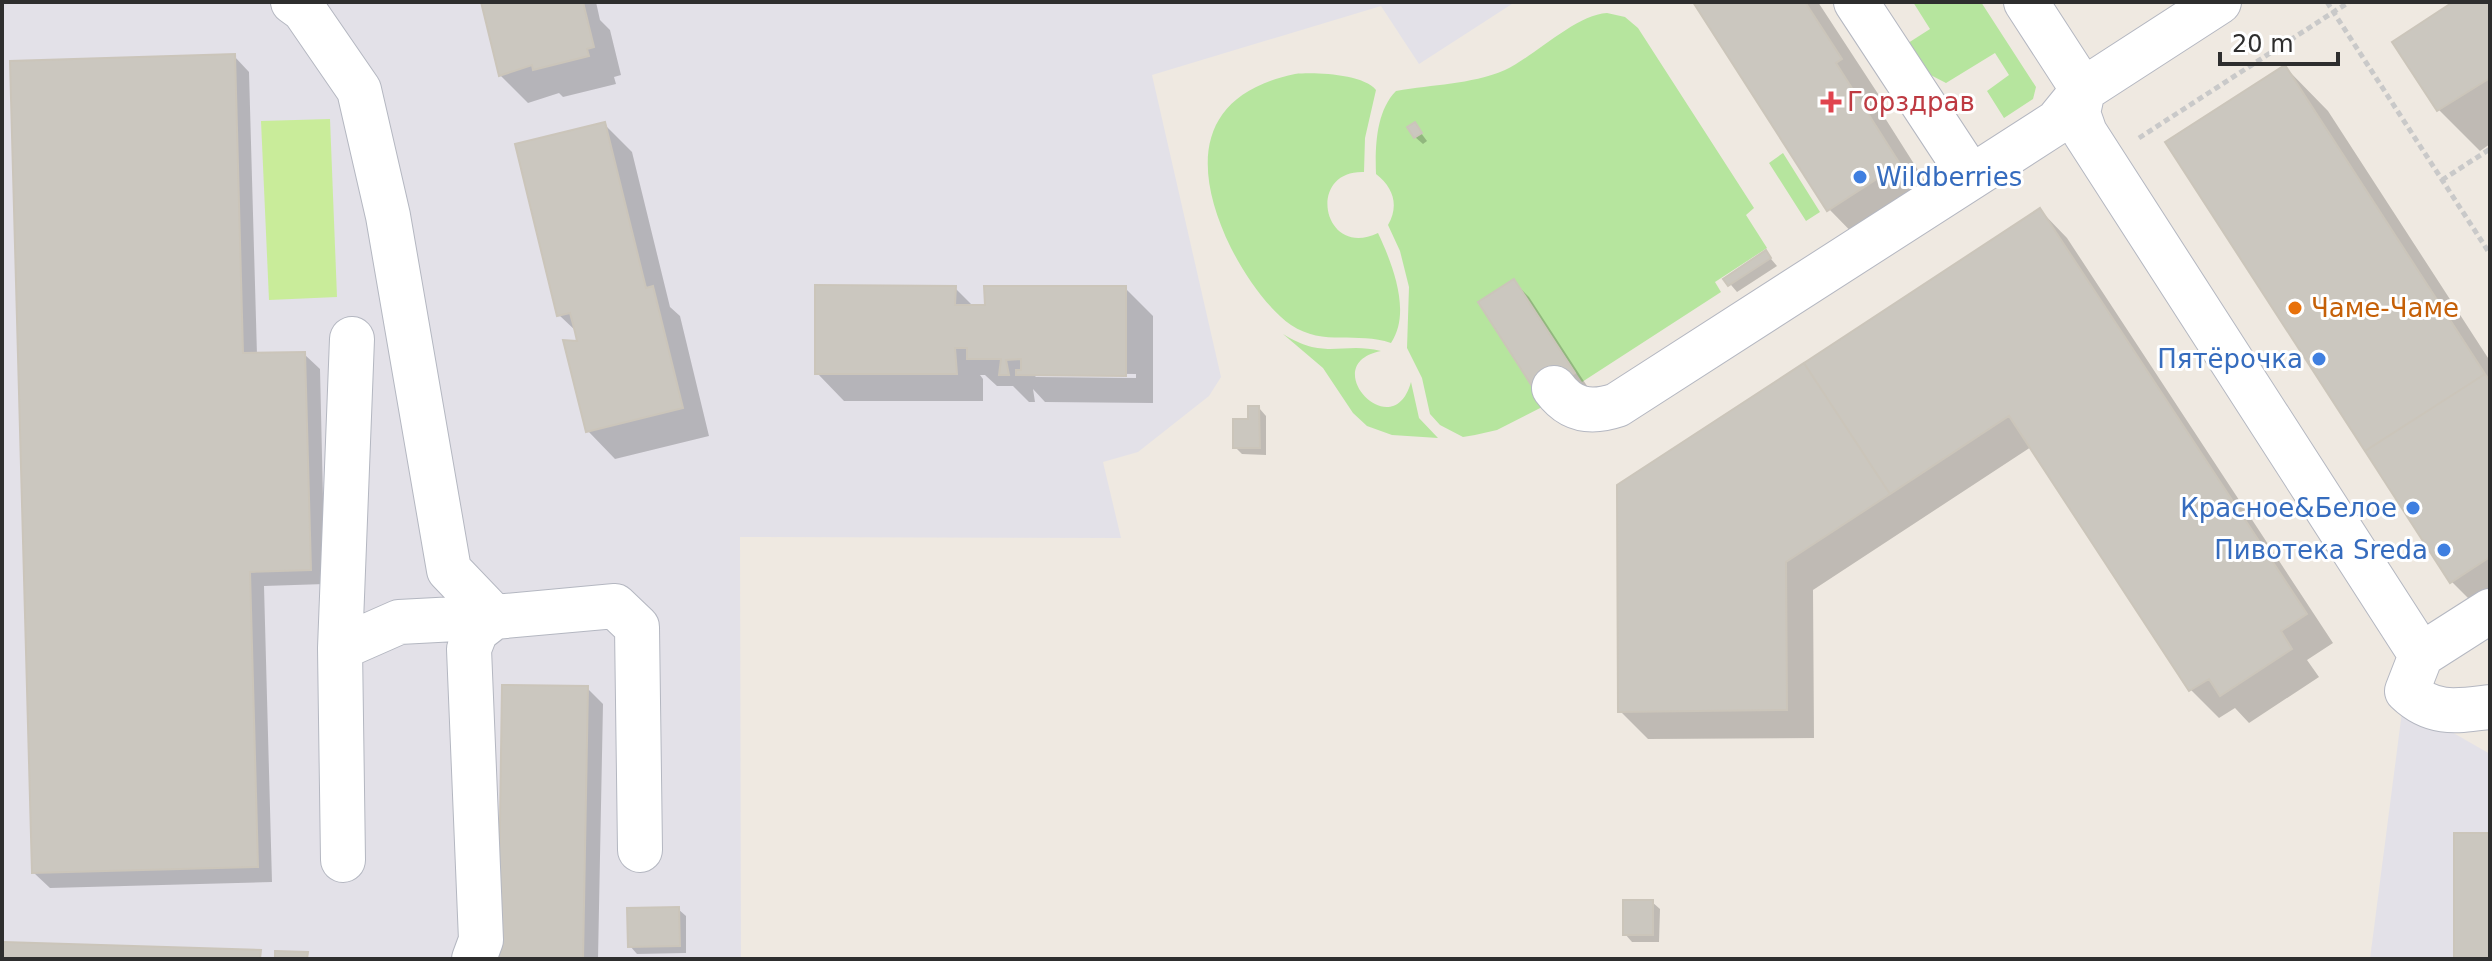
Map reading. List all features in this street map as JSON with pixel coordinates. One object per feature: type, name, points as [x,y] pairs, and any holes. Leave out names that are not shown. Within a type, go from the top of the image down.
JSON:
[{"type":"street","points":[[293,2],[304,10],[359,90],[388,216],[449,570],[494,617]]},
{"type":"street","points":[[1856,2],[1971,177]]},
{"type":"street","points":[[2026,2],[2083,90],[2078,107],[2079,121],[2103,161],[2421,655]]},
{"type":"street","points":[[1554,388],[1565,402],[1583,410],[1617,405],[2057,122],[2083,90],[2219,2]]},
{"type":"street","points":[[343,860],[340,648],[352,339]]},
{"type":"street","points":[[340,648],[399,622],[615,606],[637,627],[640,850]]},
{"type":"street","points":[[2490,611],[2421,655],[2407,691],[2420,703],[2448,712],[2490,707]]},
{"type":"street","points":[[474,959],[481,940],[469,649],[476,631],[494,617]]},
{"type":"path","points":[[2327,2],[2490,254]]},
{"type":"path","points":[[2103,161],[2349,2]]},
{"type":"path","points":[[2442,180],[2490,149]]},
{"type":"shaded area","points":[[2,2],[1515,2],[1419,64],[1381,6],[1152,75],[1221,377],[1209,396],[1138,452],[1103,462],[1121,538],[740,537],[741,959],[2,959]]},
{"type":"shaded area","points":[[2403,704],[2490,754],[2490,959],[2370,959]]},
{"type":"green space","points":[[1913,2],[1981,2],[2036,87],[2033,99],[2004,118],[1987,91],[2009,75],[1995,53],[1946,83],[1921,70],[1905,45],[1930,29]]},
{"type":"green space","points":[[1607,13],[1625,17],[1638,28],[1754,208],[1746,215],[1767,248],[1715,282],[1721,292],[1582,382],[1514,279],[1478,303],[1548,404],[1497,430],[1463,437],[1440,425],[1430,414],[1422,378],[1407,348],[1409,287],[1400,251],[1388,225],[1394,204],[1391,191],[1376,174],[1377,141],[1384,109],[1396,91],[1465,81],[1505,70],[1569,28],[1595,15]]},
{"type":"green space","points":[[1295,74],[1350,77],[1376,90],[1365,138],[1364,172],[1345,175],[1334,184],[1328,198],[1328,212],[1334,225],[1344,235],[1359,238],[1378,233],[1394,273],[1400,302],[1397,331],[1391,343],[1316,335],[1291,325],[1273,309],[1250,279],[1231,248],[1218,218],[1210,190],[1208,163],[1211,139],[1221,117],[1237,99],[1262,84]]},
{"type":"green space","points":[[330,119],[337,297],[269,300],[261,121]]},
{"type":"green space","points":[[1783,153],[1820,212],[1806,221],[1769,163]]},
{"type":"green space","points":[[1283,334],[1311,347],[1381,351],[1363,359],[1355,371],[1357,384],[1364,396],[1376,405],[1389,407],[1402,400],[1411,382],[1419,418],[1438,438],[1392,435],[1367,426],[1353,413],[1323,368]]},
{"type":"building","points":[[481,2],[583,2],[594,47],[587,49],[589,56],[533,70],[532,65],[499,76]]},
{"type":"building","points":[[1693,2],[1805,2],[1842,59],[1836,63],[1900,164],[1827,211]]},
{"type":"building","points":[[2453,2],[2490,2],[2490,78],[2437,111],[2392,42]]},
{"type":"building","points":[[235,54],[243,353],[305,352],[311,570],[250,572],[258,867],[32,873],[10,61]]},
{"type":"building","points":[[2285,65],[2485,374],[2365,451],[2165,142]]},
{"type":"building","points":[[605,122],[646,288],[653,286],[683,408],[586,432],[563,340],[577,341],[575,332],[570,313],[557,316],[515,144]]},
{"type":"building","points":[[1415,122],[1422,133],[1414,138],[1407,127]]},
{"type":"building","points":[[2040,208],[2307,614],[2281,631],[2292,649],[2220,696],[2209,679],[2189,691],[2009,416],[1890,494],[1804,363]]},
{"type":"building","points":[[1766,250],[1771,258],[1728,286],[1723,279]]},
{"type":"building","points":[[1514,279],[1575,373],[1539,397],[1478,302]]},
{"type":"building","points":[[815,285],[956,286],[955,305],[985,305],[984,286],[1126,286],[1126,376],[1016,375],[1016,370],[1021,370],[1021,359],[1006,360],[1009,375],[999,375],[1001,359],[967,359],[967,348],[955,348],[957,374],[815,374]]},
{"type":"building","points":[[1804,363],[1890,494],[1786,562],[1787,710],[1618,712],[1617,485]]},
{"type":"building","points":[[2485,374],[2490,381],[2490,557],[2450,583],[2365,451]]},
{"type":"building","points":[[1248,406],[1259,406],[1260,448],[1233,448],[1233,419],[1248,419]]},
{"type":"building","points":[[502,685],[588,686],[583,959],[498,959]]},
{"type":"building","points":[[2454,833],[2490,833],[2490,959],[2454,959]]},
{"type":"building","points":[[1623,900],[1653,900],[1653,935],[1623,935]]},
{"type":"building","points":[[679,907],[680,946],[628,947],[627,908]]},
{"type":"building","points":[[3,942],[261,950],[260,959],[2,959]]},
{"type":"building","points":[[275,951],[308,952],[307,959],[275,959]]},
{"type":"place","name":"Горздрав","points":[[1831,102]]},
{"type":"place","name":"Wildberries","points":[[1860,177]]},
{"type":"place","name":"Чаме-Чаме","points":[[2295,308]]},
{"type":"place","name":"Пятёрочка","points":[[2319,359]]},
{"type":"place","name":"Красное&Белое","points":[[2413,508]]},
{"type":"place","name":"Пивотека Sreda","points":[[2444,550]]}]
